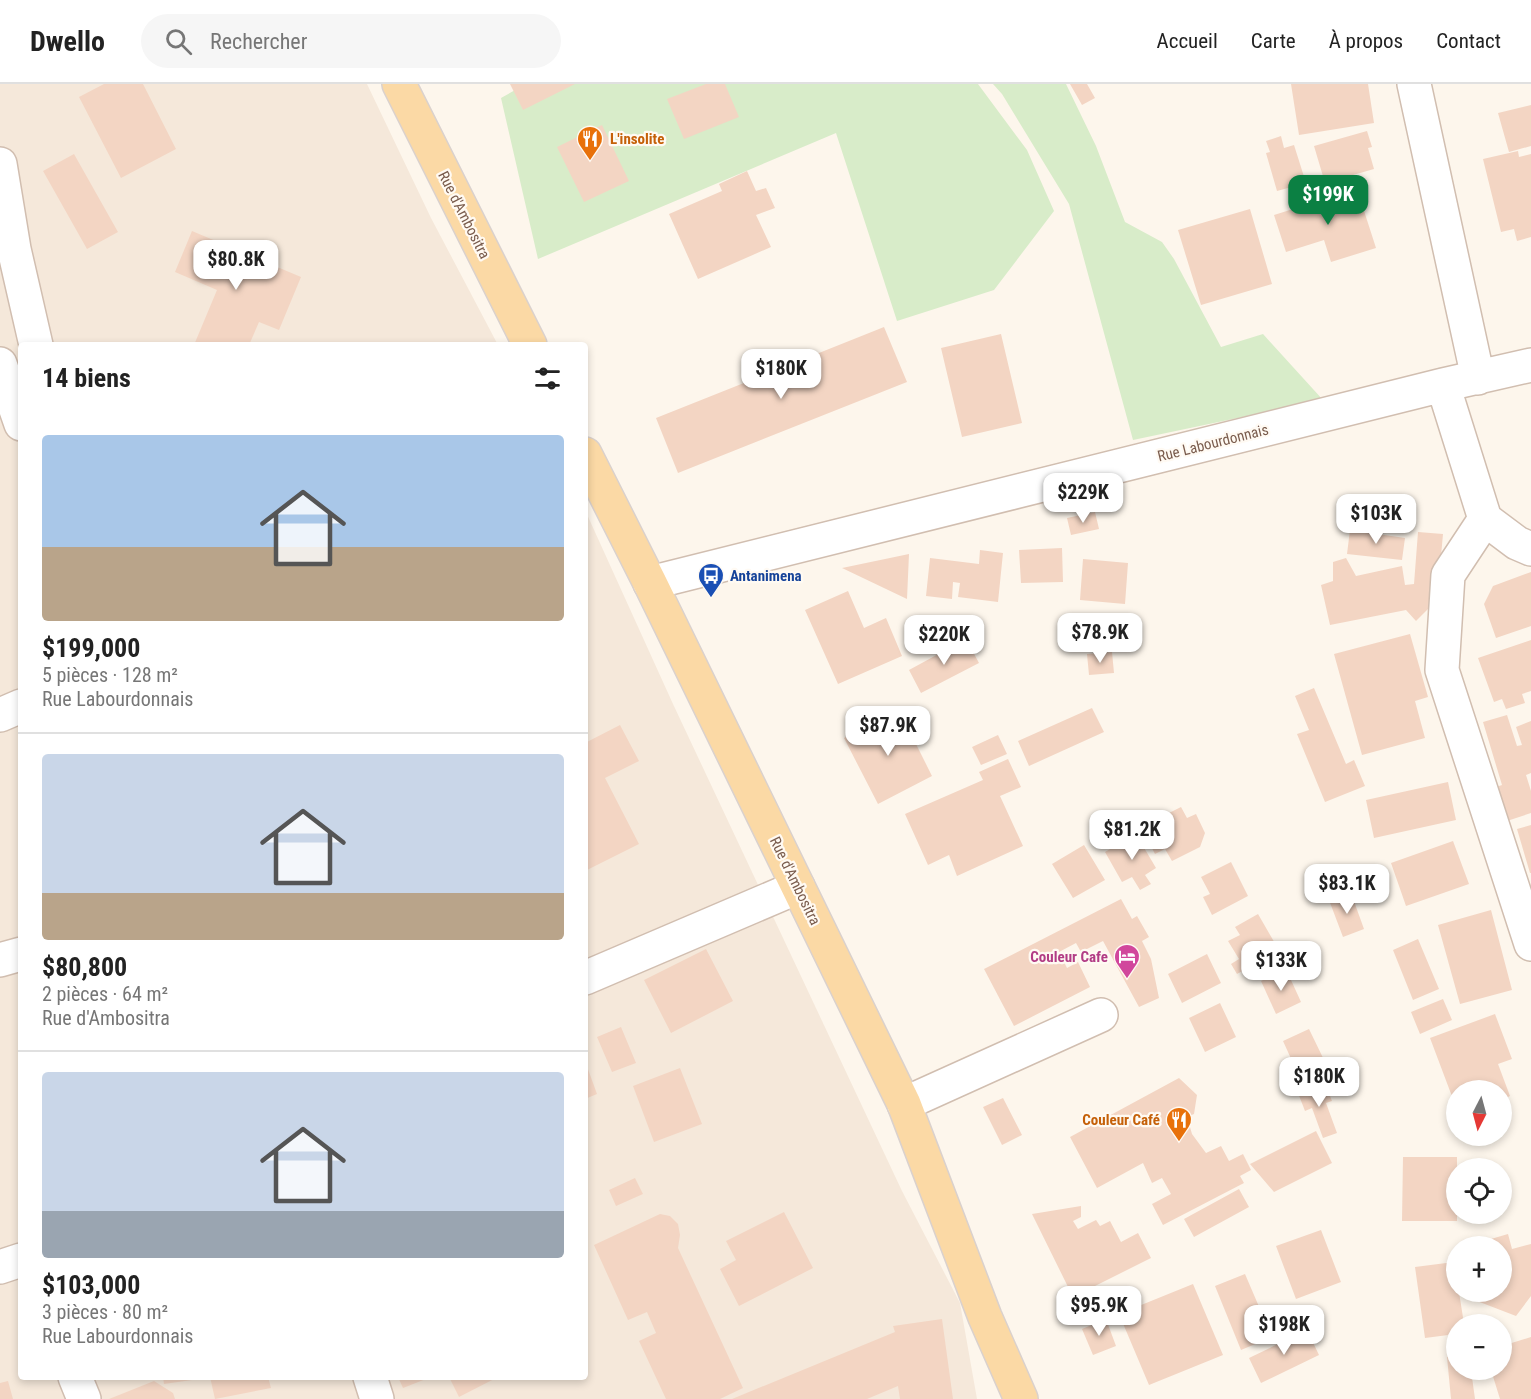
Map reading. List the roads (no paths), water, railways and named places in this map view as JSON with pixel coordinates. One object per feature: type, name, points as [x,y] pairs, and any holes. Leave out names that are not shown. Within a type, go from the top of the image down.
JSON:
[{"type":"main road","name":"Rue d'Ambositra","points":[[399,84],[528,342]]},
{"type":"main road","name":"Rue d'Ambositra","points":[[588,460],[904,1104],[985,1317],[1021,1399]]},
{"type":"main road","name":"Rue d'Ambositra","points":[[985,1317],[995,1399]]},
{"type":"street","points":[[1414,84],[1478,378]]},
{"type":"street","points":[[0,164],[14,249],[35,342]]},
{"type":"street","points":[[0,364],[18,415]]},
{"type":"street","name":"Rue Labourdonnais","points":[[650,583],[1531,365]]},
{"type":"street","points":[[1443,385],[1485,519],[1517,543],[1531,549]]},
{"type":"street","points":[[1485,519],[1448,575],[1442,670],[1531,944]]},
{"type":"street","points":[[0,715],[18,707]]},
{"type":"street","points":[[588,977],[798,887]]},
{"type":"street","points":[[0,960],[18,955]]},
{"type":"street","points":[[904,1104],[1101,1016]]},
{"type":"street","points":[[0,1267],[18,1261]]},
{"type":"street","points":[[76,1380],[84,1399]]},
{"type":"street","points":[[371,1380],[376,1399]]},
{"type":"place","name":"L'insolite","points":[[590,162]]},
{"type":"place","name":"Antanimena","points":[[711,599]]},
{"type":"place","name":"Couleur Cafe","points":[[1127,980]]},
{"type":"place","name":"Couleur Café","points":[[1179,1143]]}]
